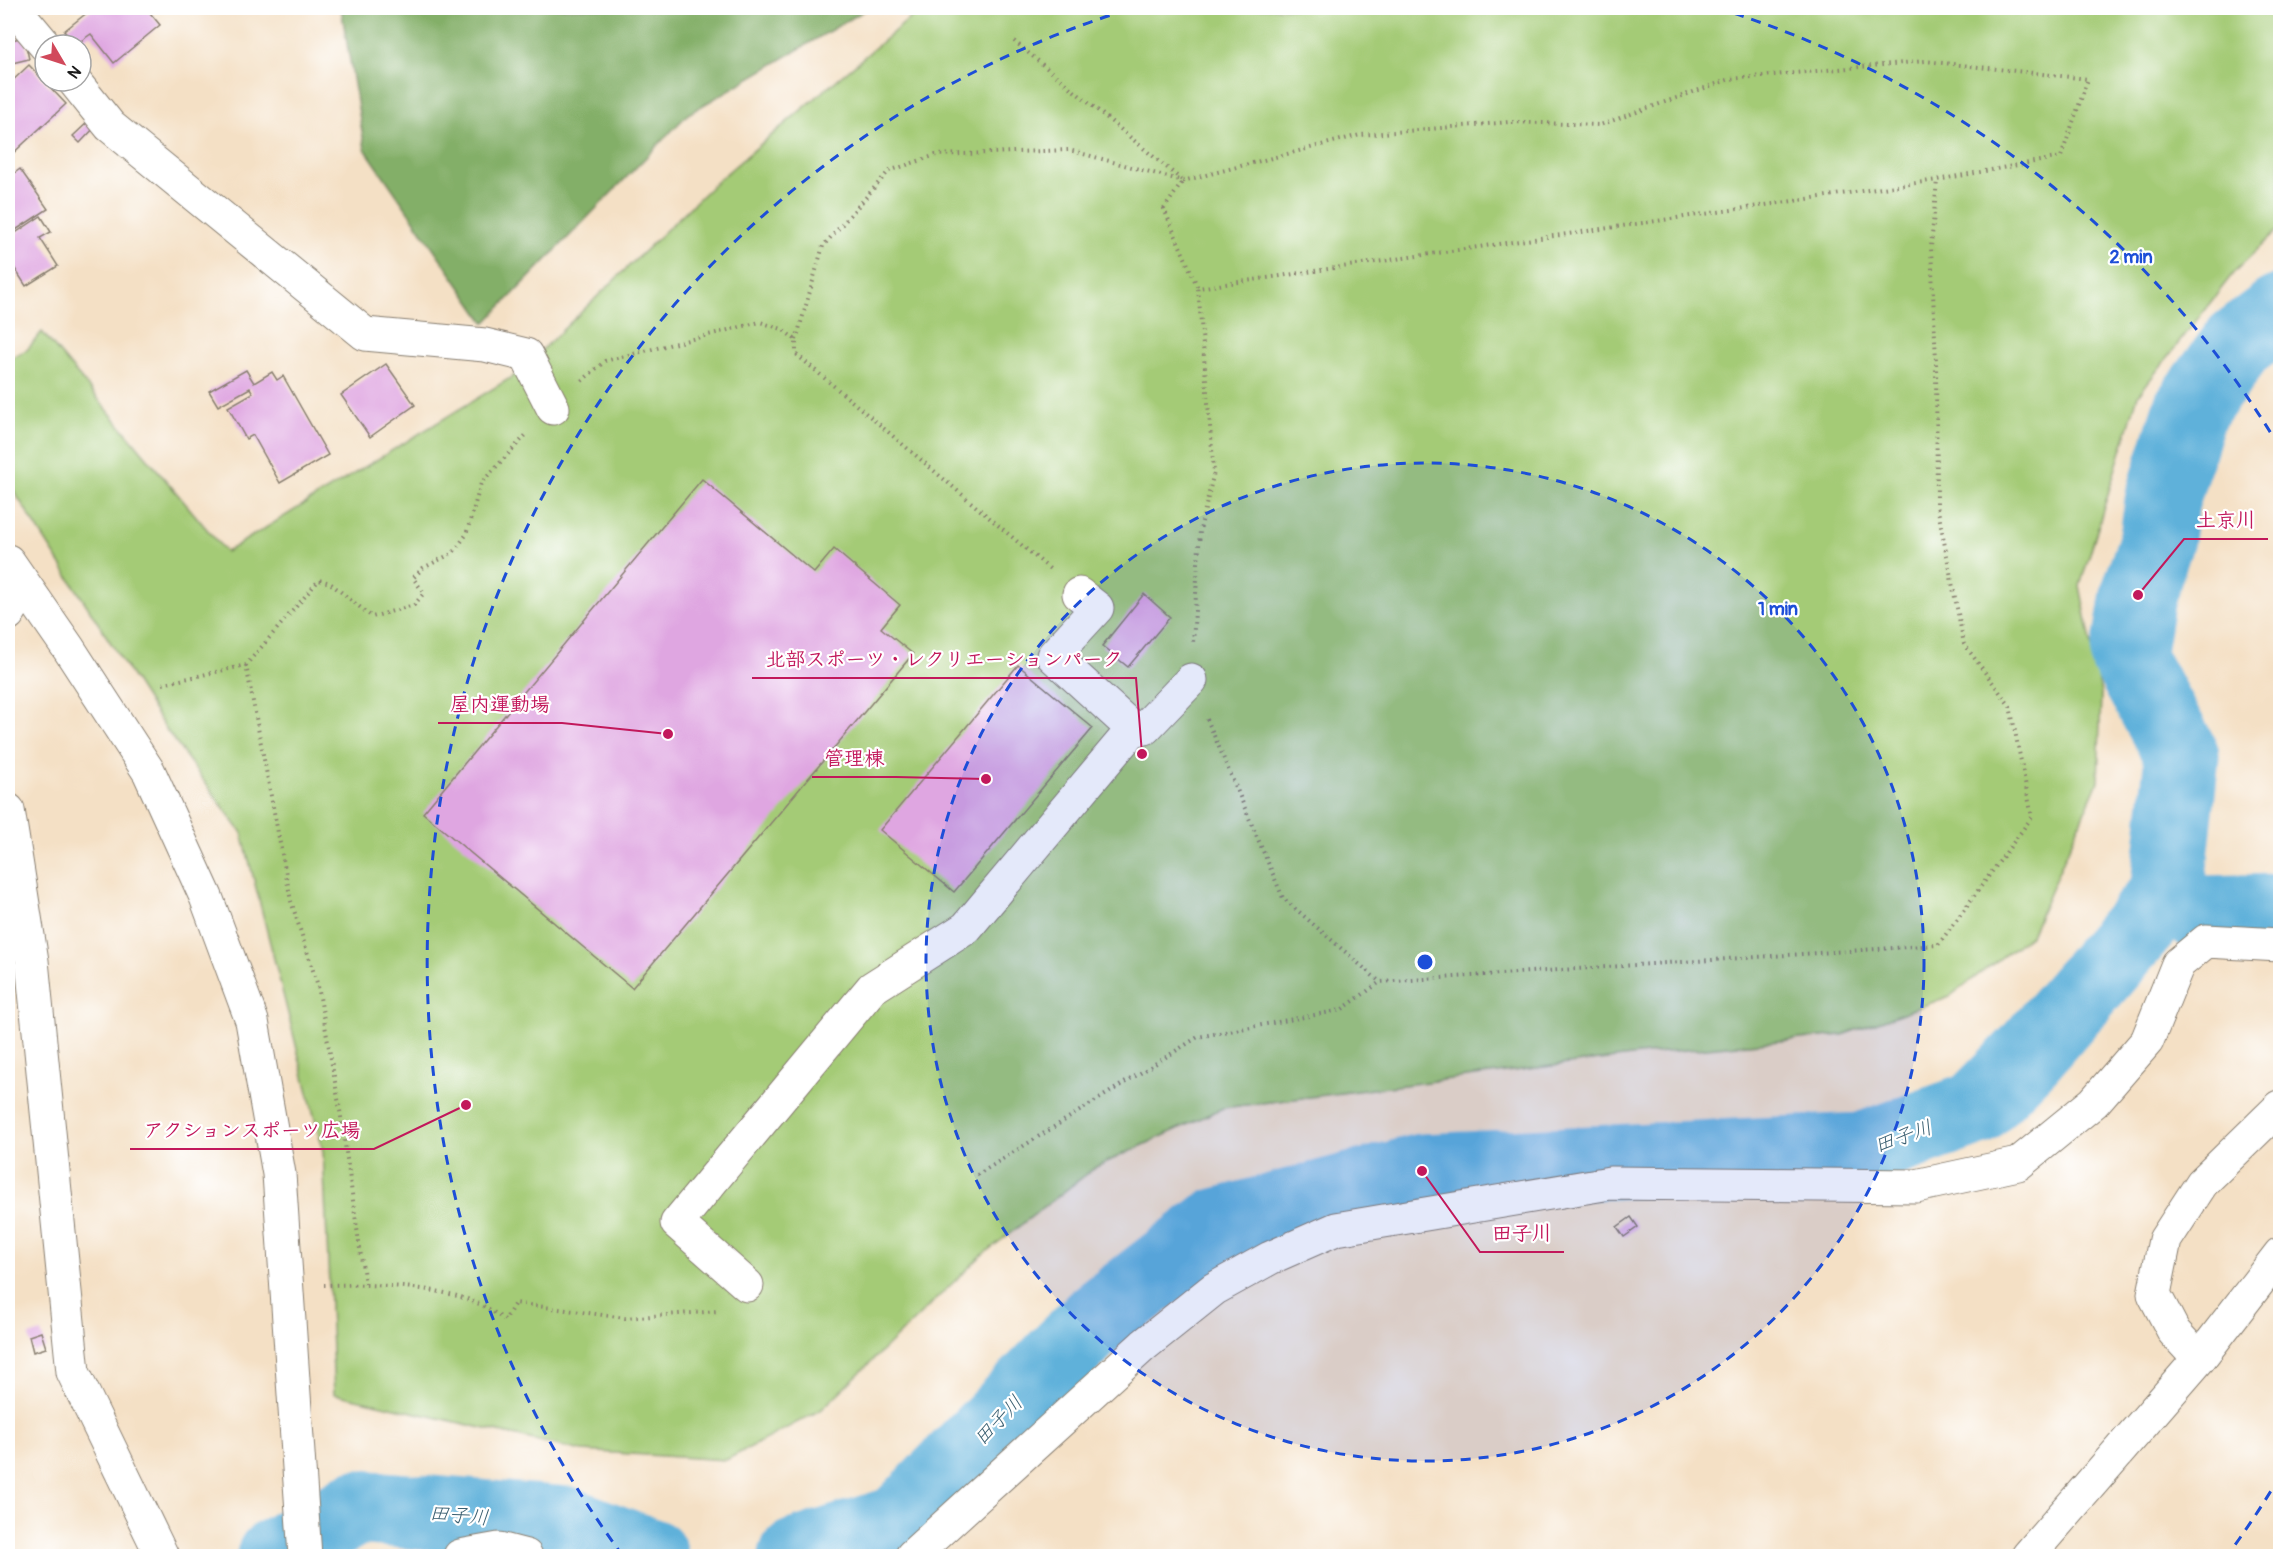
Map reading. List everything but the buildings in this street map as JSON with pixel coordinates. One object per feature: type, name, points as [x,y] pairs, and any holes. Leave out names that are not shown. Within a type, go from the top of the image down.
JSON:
[{"type":"street","points":[[14,8],[35,33]]},
{"type":"street","points":[[84,93],[110,126],[366,334],[485,345],[526,355],[553,408]]},
{"type":"street","points":[[13,588],[69,649],[149,772],[206,897],[252,1022],[279,1174],[299,1496],[305,1557]]},
{"type":"street","points":[[1079,594],[1097,608],[1053,656],[1133,729]]},
{"type":"street","points":[[747,1285],[677,1223],[872,988],[966,928],[1133,729],[1145,728],[1191,680]]},
{"type":"street","points":[[8,810],[32,961],[73,1372],[162,1557]]},
{"type":"street","points":[[912,1557],[1144,1345],[1214,1289],[1270,1258],[1336,1229],[1610,1183],[1916,1186],[2018,1164],[2094,1102],[2146,1041],[2178,964],[2206,941],[2280,945]]},
{"type":"street","points":[[2199,1359],[2174,1332],[2154,1294],[2165,1240],[2202,1183],[2280,1107]]},
{"type":"street","points":[[2028,1557],[2199,1359],[2280,1254]]},
{"type":"street","points":[[460,1557],[499,1549],[526,1557]]},
{"type":"path","points":[[1014,41],[1183,181]]},
{"type":"path","points":[[1079,594],[796,354],[796,340],[823,246],[889,171],[936,155],[1069,150],[1183,181],[1360,135],[1510,122],[1600,124],[1731,79],[1925,61],[2088,79],[2061,157],[1937,180],[1198,288]]},
{"type":"path","points":[[977,1175],[1198,1037],[1341,1010],[1380,981],[1938,945],[2032,817],[2010,706],[1965,644],[1937,505],[1936,361],[1930,247],[1937,180]]},
{"type":"path","points":[[1183,181],[1164,209],[1198,288],[1214,472],[1200,530],[1191,680],[1283,898],[1380,981]]},
{"type":"path","points":[[163,684],[246,665],[319,580],[330,583],[372,617],[414,605],[424,593],[412,578],[423,568],[453,553],[466,535],[480,483],[553,408],[605,361],[760,322],[782,328],[796,340]]},
{"type":"path","points":[[246,665],[291,901],[318,986],[340,1110],[365,1284]]},
{"type":"path","points":[[316,1285],[365,1284],[450,1294],[477,1303],[505,1320],[516,1303],[625,1318],[722,1311],[747,1285]]},
{"type":"green space","points":[[341,8],[869,8],[688,114],[485,323],[365,149]]},
{"type":"green space","points":[[922,8],[2280,8],[2280,228],[2235,271],[2138,395],[2080,586],[2101,693],[2098,781],[2031,935],[1950,996],[1842,1035],[1655,1053],[1223,1108],[1096,1167],[982,1255],[821,1410],[726,1460],[582,1451],[334,1394],[323,1151],[242,833],[165,728],[8,482],[8,359],[27,350],[42,332],[226,552],[517,374],[716,182]]},
{"type":"waterway","points":[[2167,894],[2182,756],[2128,657],[2138,595],[2157,538],[2162,501],[2190,410],[2239,343],[2280,312]]},
{"type":"waterway","name":"田子川","points":[[2167,894],[2198,913],[2280,911]]},
{"type":"waterway","name":"田子川","points":[[796,1556],[898,1523],[1095,1320],[1216,1226],[1422,1171],[1862,1150],[1975,1109],[2029,1054],[2167,894]]},
{"type":"waterway","name":"田子川","points":[[274,1556],[357,1507],[567,1524],[651,1556]]},
{"type":"place","name":"土京川","points":[[2138,595]]},
{"type":"place","name":"屋内運動場","points":[[668,734]]},
{"type":"place","name":"北部スポーツ・レクリエーションパーク","points":[[1142,754]]},
{"type":"place","name":"管理棟","points":[[986,779]]},
{"type":"place","name":"アクションスポーツ広場","points":[[466,1105]]},
{"type":"place","name":"田子川","points":[[1422,1171]]}]
